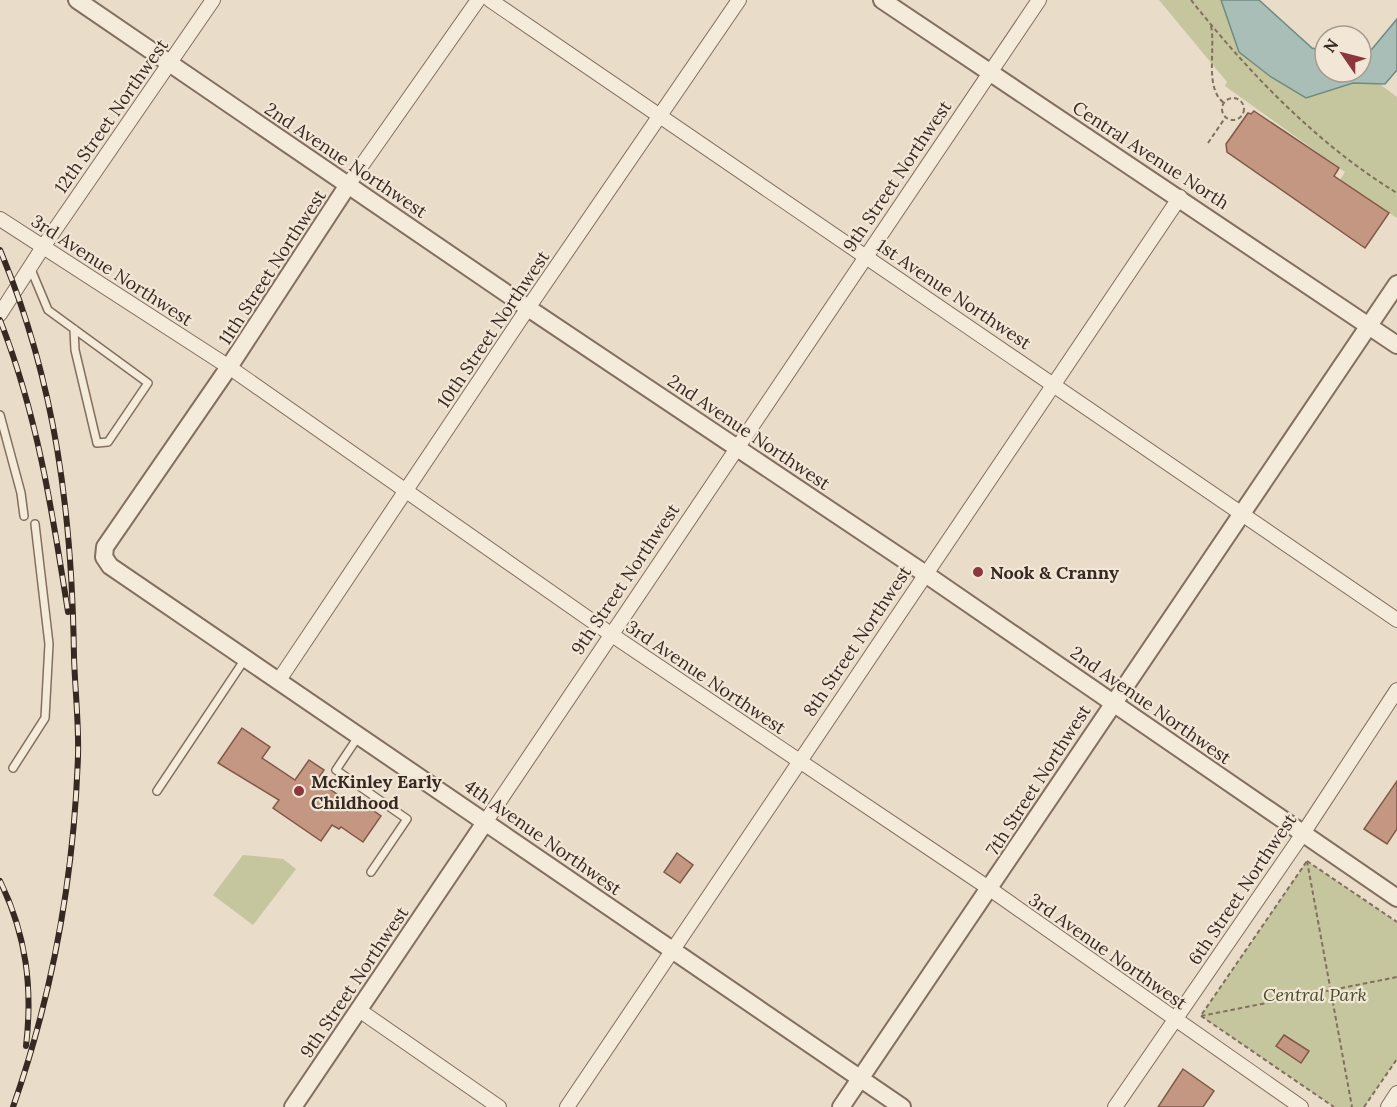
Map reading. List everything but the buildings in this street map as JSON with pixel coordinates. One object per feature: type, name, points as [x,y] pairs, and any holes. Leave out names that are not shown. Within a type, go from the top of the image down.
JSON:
[{"type":"street","name":"2nd Avenue Northwest","points":[[77,0],[528,308],[924,573],[1302,835],[1397,898]]},
{"type":"street","name":"12th Street Northwest","points":[[0,314],[43,247],[213,0]]},
{"type":"street","name":"11th Street Northwest","points":[[104,557],[105,548],[229,367],[348,185],[478,0]]},
{"type":"street","name":"1st Avenue Northwest","points":[[490,0],[1397,621]]},
{"type":"street","name":"10th Street Northwest","points":[[279,680],[528,308],[739,0]]},
{"type":"street","name":"Central Avenue North","points":[[882,0],[989,73],[1180,197],[1397,345]]},
{"type":"street","name":"9th Street Northwest","points":[[293,1107],[1039,0]]},
{"type":"street","name":"8th Street Northwest","points":[[567,1107],[924,573],[1180,197]]},
{"type":"street","name":"3rd Avenue Northwest","points":[[0,219],[229,367],[612,635],[990,889],[1301,1107]]},
{"type":"street","name":"7th Street Northwest","points":[[842,1107],[1397,284]]},
{"type":"street","name":"4th Avenue Northwest","points":[[104,557],[110,566],[903,1107]]},
{"type":"street","name":"6th Street Northwest","points":[[1115,1107],[1302,835],[1397,690]]},
{"type":"street","points":[[358,1010],[499,1107]]},
{"type":"street","points":[[1388,1107],[1397,1094]]},
{"type":"lane","points":[[30,267],[48,310],[148,383],[108,442],[97,443],[75,350],[74,329]]},
{"type":"lane","points":[[0,415],[21,493],[24,516]]},
{"type":"lane","points":[[12,768],[45,718],[49,644],[35,524]]},
{"type":"lane","points":[[158,791],[246,657]]},
{"type":"lane","points":[[360,735],[336,770],[407,819],[371,872]]},
{"type":"path","points":[[1191,0],[1210,24],[1313,129],[1397,194]]},
{"type":"path","points":[[1210,24],[1214,39],[1213,89],[1224,103]]},
{"type":"path","points":[[1234,98],[1239,100],[1244,108],[1238,119],[1226,118],[1222,111],[1224,103],[1234,98]]},
{"type":"path","points":[[1208,143],[1226,118]]},
{"type":"path","points":[[1307,861],[1397,922]]},
{"type":"path","points":[[1307,861],[1352,1107]]},
{"type":"path","points":[[1201,1016],[1307,861]]},
{"type":"path","points":[[1201,1016],[1397,977]]},
{"type":"path","points":[[1201,1016],[1334,1107]]},
{"type":"path","points":[[1364,1107],[1397,1059]]},
{"type":"green space","points":[[1159,0],[1234,0],[1313,63],[1313,84],[1373,84],[1373,79],[1397,97],[1397,218],[1340,180],[1345,172],[1225,86],[1227,82]]},
{"type":"green space","points":[[243,855],[283,859],[296,869],[253,925],[213,895]]},
{"type":"green space","name":"Central Park","points":[[1307,861],[1397,922],[1397,1059],[1364,1107],[1334,1107],[1201,1016]]},
{"type":"water","points":[[1221,0],[1259,0],[1313,48],[1313,84],[1350,84],[1306,98],[1271,77],[1239,52]]},
{"type":"water","points":[[1397,19],[1397,70],[1385,84],[1373,84],[1373,48]]},
{"type":"railway","points":[[0,250],[35,350],[57,450],[73,604],[78,744],[72,845],[59,934],[39,1022],[13,1107]]},
{"type":"railway","points":[[0,320],[34,428],[68,612]]},
{"type":"railway","points":[[0,881],[16,921],[25,961],[29,1003],[26,1046]]},
{"type":"place","name":"Nook & Cranny","points":[[978,572]]},
{"type":"place","name":"McKinley Early Childhood","points":[[299,791]]}]
